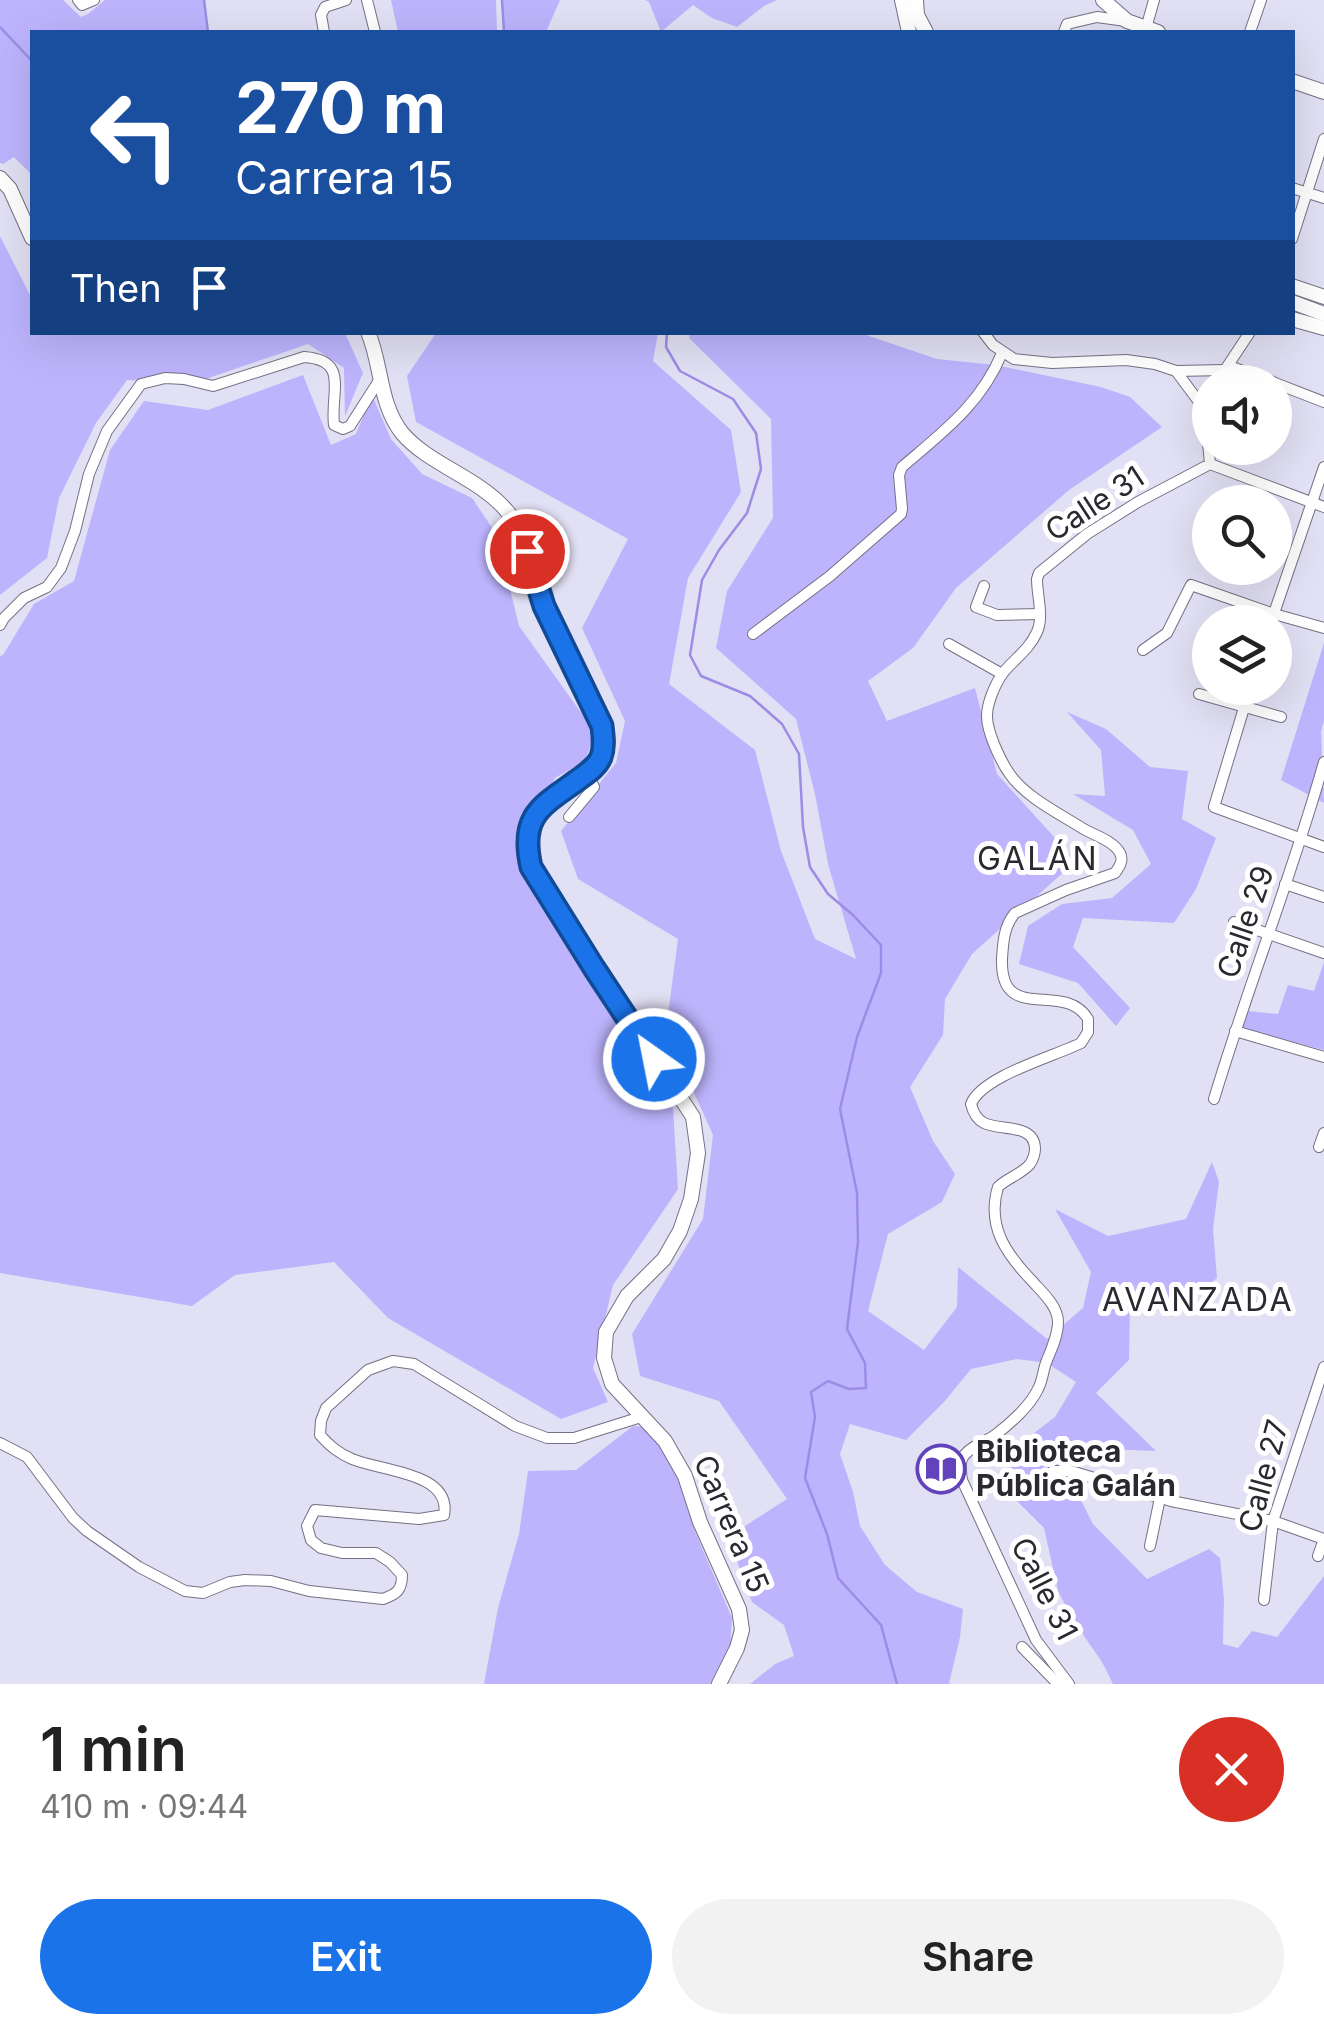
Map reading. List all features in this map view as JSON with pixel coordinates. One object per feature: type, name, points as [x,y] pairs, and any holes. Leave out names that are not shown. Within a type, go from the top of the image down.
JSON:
[{"type":"main road","points":[[902,0],[909,30]]},
{"type":"main road","points":[[916,0],[925,30]]},
{"type":"main road","points":[[1103,0],[1127,21],[1148,30]]},
{"type":"main road","points":[[1116,0],[1127,21]]},
{"type":"main road","points":[[1295,82],[1324,92]]},
{"type":"main road","points":[[0,178],[10,190],[30,234]]},
{"type":"main road","points":[[1295,287],[1324,297]]},
{"type":"main road","points":[[1295,302],[1324,311]]},
{"type":"main road","points":[[1295,319],[1324,328]]},
{"type":"main road","points":[[369,335],[389,410],[401,432],[486,492],[507,510],[520,530],[544,606],[602,726],[600,758],[587,773]]},
{"type":"main road","name":"Carrera 15","points":[[587,773],[532,818],[527,849],[531,867],[693,1117],[698,1153],[691,1199],[680,1231],[664,1259],[627,1296],[606,1332],[604,1358],[612,1384],[665,1441],[685,1476],[700,1522],[740,1610],[742,1630],[737,1648],[719,1684]]},
{"type":"street","points":[[78,0],[82,4],[94,0]]},
{"type":"street","points":[[323,30],[320,19],[326,7],[346,0]]},
{"type":"street","points":[[368,0],[375,30]]},
{"type":"street","points":[[1150,30],[1154,0]]},
{"type":"street","points":[[1251,30],[1260,0]]},
{"type":"street","points":[[1065,30],[1067,24],[1097,17],[1127,21]]},
{"type":"street","points":[[1295,231],[1324,139]]},
{"type":"street","points":[[1295,189],[1324,198]]},
{"type":"street","points":[[987,335],[1014,360],[1126,360],[1176,371],[1192,370]]},
{"type":"street","points":[[1229,365],[1248,335]]},
{"type":"street","points":[[753,634],[830,576],[900,514],[902,468],[978,398],[1002,353]]},
{"type":"street","points":[[0,625],[24,598],[48,586],[60,568],[75,531],[88,474],[107,431],[140,384],[165,378],[213,386],[304,357],[318,358],[328,362],[333,370],[334,425],[343,429],[350,426],[380,379]]},
{"type":"street","points":[[1176,371],[1192,393]]},
{"type":"street","points":[[1292,390],[1324,402]]},
{"type":"street","name":"Calle 31","points":[[1069,1684],[1036,1640],[962,1480],[963,1457],[996,1434],[1040,1388],[1058,1320],[1044,1294],[1022,1271],[994,1222],[998,1187],[1032,1162],[1036,1153],[1034,1142],[1021,1130],[979,1120],[971,1104],[979,1090],[1081,1043],[1086,1037],[1088,1019],[1079,1008],[1066,1002],[1026,999],[1010,991],[1002,975],[1003,942],[1009,920],[1015,913],[1066,890],[1114,873],[1122,857],[1109,842],[1023,790],[1008,772],[987,716],[1002,674],[1030,646],[1038,630],[1039,573],[1086,534],[1208,465]]},
{"type":"street","points":[[1213,465],[1324,507]]},
{"type":"street","points":[[1277,605],[1324,467]]},
{"type":"street","points":[[1143,650],[1167,633],[1191,584],[1242,605]]},
{"type":"street","points":[[984,586],[976,608],[997,615],[1039,614]]},
{"type":"street","points":[[1292,622],[1324,628]]},
{"type":"street","points":[[950,644],[1002,674]]},
{"type":"street","points":[[1237,705],[1281,717]]},
{"type":"street","points":[[1244,707],[1214,807],[1324,847]]},
{"type":"street","name":"Calle 29","points":[[1214,1099],[1324,762]]},
{"type":"street","points":[[569,817],[594,787],[587,773]]},
{"type":"street","points":[[1285,884],[1324,897]]},
{"type":"street","points":[[1234,922],[1324,953]]},
{"type":"street","points":[[1235,1030],[1324,1057]]},
{"type":"street","points":[[1319,1147],[1324,1133]]},
{"type":"street","points":[[0,1443],[27,1457],[86,1531],[139,1567],[185,1591],[203,1593],[244,1580],[272,1581],[309,1591],[384,1600],[402,1587],[402,1576],[390,1562],[376,1553],[342,1554],[321,1548],[310,1540],[307,1526],[315,1510],[419,1519],[444,1515],[446,1503],[439,1490],[396,1470],[356,1461],[335,1451],[320,1436],[326,1408],[368,1370],[393,1361],[414,1364],[515,1426],[547,1438],[574,1438],[641,1417]]},
{"type":"street","name":"Calle 27","points":[[1264,1600],[1273,1522],[1324,1367]]},
{"type":"street","points":[[1052,1471],[1071,1471],[1160,1498],[1273,1522],[1324,1539],[1318,1556]]},
{"type":"street","points":[[1150,1546],[1160,1498]]},
{"type":"street","points":[[1022,1647],[1058,1684]]},
{"type":"shaded area","points":[[0,0],[63,0],[81,17],[105,0],[204,0],[208,30],[30,30],[30,173],[14,157],[0,163]]},
{"type":"shaded area","points":[[391,0],[496,0],[497,30],[398,30]]},
{"type":"shaded area","points":[[502,0],[560,0],[547,30],[504,30]]},
{"type":"shaded area","points":[[645,0],[777,0],[737,27],[712,18],[693,5],[663,30]]},
{"type":"shaded area","points":[[0,236],[30,295],[30,335],[346,335],[363,373],[345,416],[344,368],[308,344],[191,384],[127,380],[96,423],[59,498],[47,558],[0,595]]},
{"type":"shaded area","points":[[435,335],[658,335],[653,361],[731,430],[741,492],[688,578],[669,684],[755,750],[781,851],[815,939],[856,959],[828,864],[796,719],[716,648],[727,591],[773,518],[771,419],[690,335],[866,335],[937,359],[995,365],[1101,387],[1130,397],[1162,427],[1069,490],[956,588],[913,648],[868,681],[887,721],[975,688],[997,774],[1076,861],[972,954],[945,999],[943,1035],[910,1087],[933,1141],[955,1174],[942,1202],[888,1234],[868,1311],[924,1350],[957,1307],[958,1267],[1047,1339],[1083,1308],[1091,1272],[1055,1209],[1108,1236],[1186,1219],[1212,1162],[1219,1182],[1213,1229],[1217,1278],[1198,1293],[1130,1304],[1129,1360],[1096,1393],[1156,1451],[1054,1447],[1093,1524],[1147,1579],[1209,1549],[1220,1558],[1223,1644],[1238,1648],[1252,1631],[1277,1637],[1324,1576],[1324,1684],[1113,1684],[1058,1591],[1044,1528],[1011,1495],[1004,1456],[1055,1417],[1076,1382],[1047,1363],[1017,1359],[971,1369],[906,1440],[850,1424],[840,1454],[860,1526],[885,1565],[917,1592],[963,1609],[949,1684],[750,1684],[775,1664],[794,1656],[784,1625],[752,1602],[728,1537],[787,1499],[719,1401],[640,1376],[632,1334],[703,1219],[713,1135],[666,1030],[678,939],[578,879],[561,831],[616,763],[625,721],[582,628],[628,539],[416,422],[407,376]]},
{"type":"shaded area","points":[[303,375],[331,445],[356,434],[372,395],[391,439],[422,474],[472,498],[497,535],[519,626],[595,732],[585,761],[555,778],[538,807],[534,834],[558,920],[673,1108],[678,1189],[613,1285],[593,1368],[608,1402],[561,1419],[388,1318],[334,1262],[235,1275],[192,1306],[0,1273],[0,656],[34,604],[74,581],[110,450],[144,401],[208,410]]},
{"type":"shaded area","points":[[1324,643],[1321,731],[1324,803],[1281,780]]},
{"type":"shaded area","points":[[1067,712],[1106,729],[1150,767],[1188,771],[1182,819],[1216,838],[1196,889],[1174,923],[1083,918],[1073,947],[1130,1008],[1116,1026],[1078,983],[1019,964],[1028,926],[1062,904],[1112,898],[1151,864],[1133,830],[1073,794],[1105,796],[1101,750]]},
{"type":"shaded area","points":[[1324,962],[1324,1050],[1241,1029],[1248,1011],[1278,1014],[1288,985],[1314,991]]},
{"type":"shaded area","points":[[633,1426],[647,1427],[687,1488],[694,1529],[732,1618],[730,1650],[710,1684],[484,1684],[498,1608],[519,1534],[528,1471],[576,1470]]},
{"type":"waterway","points":[[204,0],[208,30]]},
{"type":"waterway","points":[[502,0],[504,30]]},
{"type":"waterway","points":[[0,27],[30,59]]},
{"type":"waterway","points":[[667,335],[666,347],[680,371],[733,399],[756,433],[761,469],[747,513],[702,580],[690,655],[701,676],[750,696],[782,724],[799,754],[803,827],[810,867],[828,894],[881,945],[881,973],[857,1037],[840,1109],[857,1193],[858,1242],[847,1329],[865,1363],[866,1388],[849,1389],[828,1381],[811,1392],[815,1417],[805,1478],[827,1534],[838,1578],[881,1625],[897,1684]]},
{"type":"place","name":"Biblioteca Pública Galán","points":[[941,1469]]},
{"type":"district","name":"GALÁN","points":[[1038,859]]},
{"type":"district","name":"AVANZADA","points":[[1198,1300]]},
{"type":"route","points":[[527,551],[544,606],[602,726],[604,741],[600,758],[590,771],[532,818],[527,849],[531,867],[654,1059]]}]
